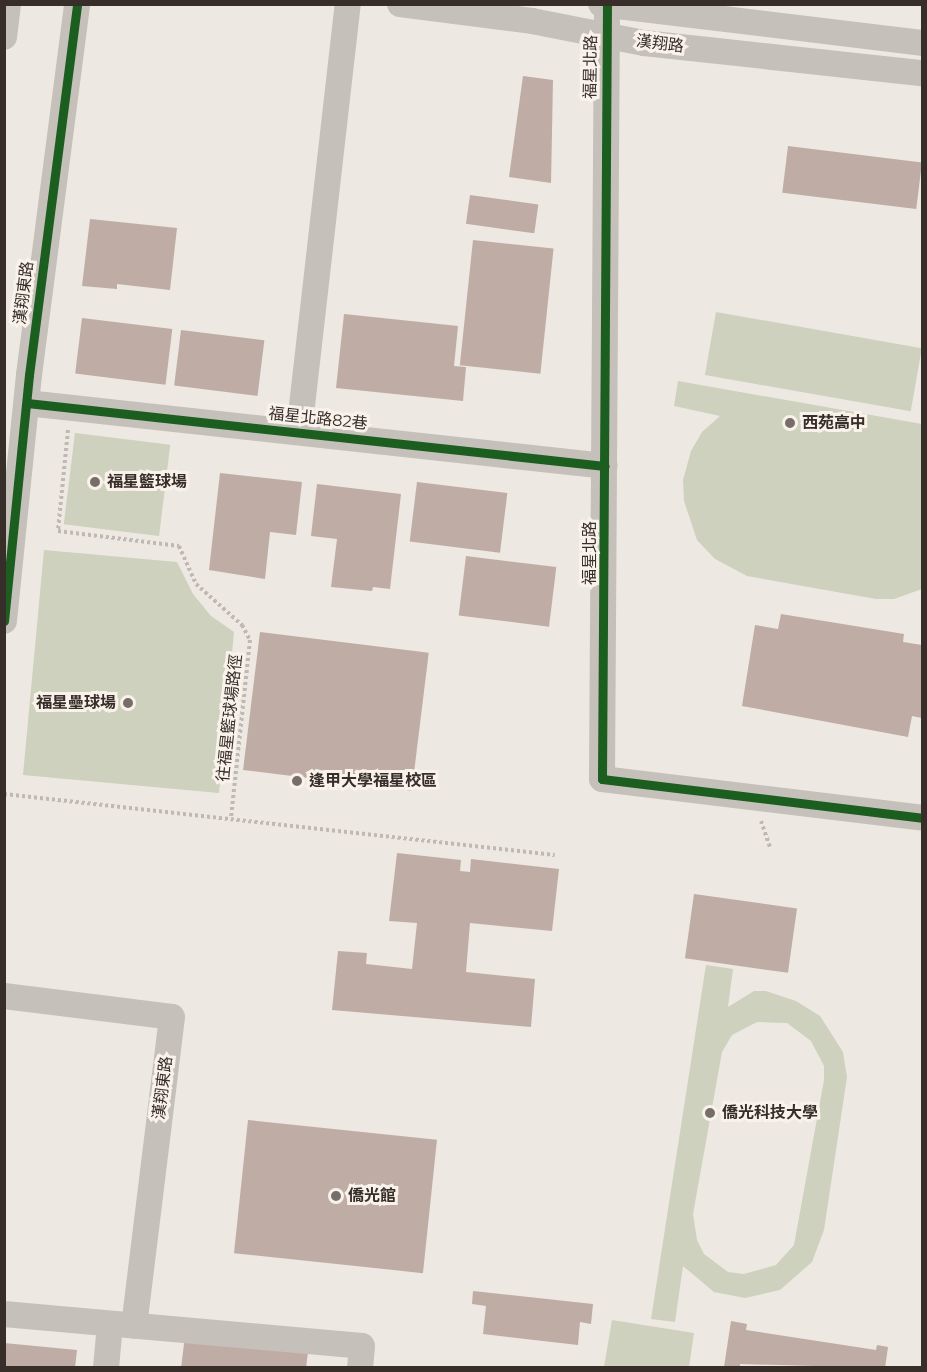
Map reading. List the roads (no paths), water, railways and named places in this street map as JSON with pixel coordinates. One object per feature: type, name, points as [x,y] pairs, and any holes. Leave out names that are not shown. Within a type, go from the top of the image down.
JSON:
[{"type":"street","points":[[4,37],[8,4]]},
{"type":"street","name":"漢翔東路","points":[[4,621],[27,402],[76,4]]},
{"type":"street","points":[[298,432],[348,4]]},
{"type":"street","name":"漢翔路","points":[[400,4],[532,21],[606,36],[922,73]]},
{"type":"street","name":"漢翔路","points":[[601,4],[922,43]]},
{"type":"street","name":"福星北路","points":[[607,5],[602,779],[922,818]]},
{"type":"street","name":"福星北路82巷","points":[[27,402],[605,466]]},
{"type":"street","name":"漢翔東路","points":[[4,996],[172,1017],[122,1325]]},
{"type":"street","points":[[4,1314],[362,1346],[360,1368]]},
{"type":"street","points":[[106,1368],[122,1325]]},
{"type":"place","name":"西苑高中","points":[[790,423]]},
{"type":"place","name":"福星籃球場","points":[[95,482]]},
{"type":"place","name":"福星壘球場","points":[[128,703]]},
{"type":"place","name":"逢甲大學福星校區","points":[[297,781]]},
{"type":"place","name":"僑光科技大學","points":[[710,1113]]},
{"type":"place","name":"僑光館","points":[[336,1196]]}]
